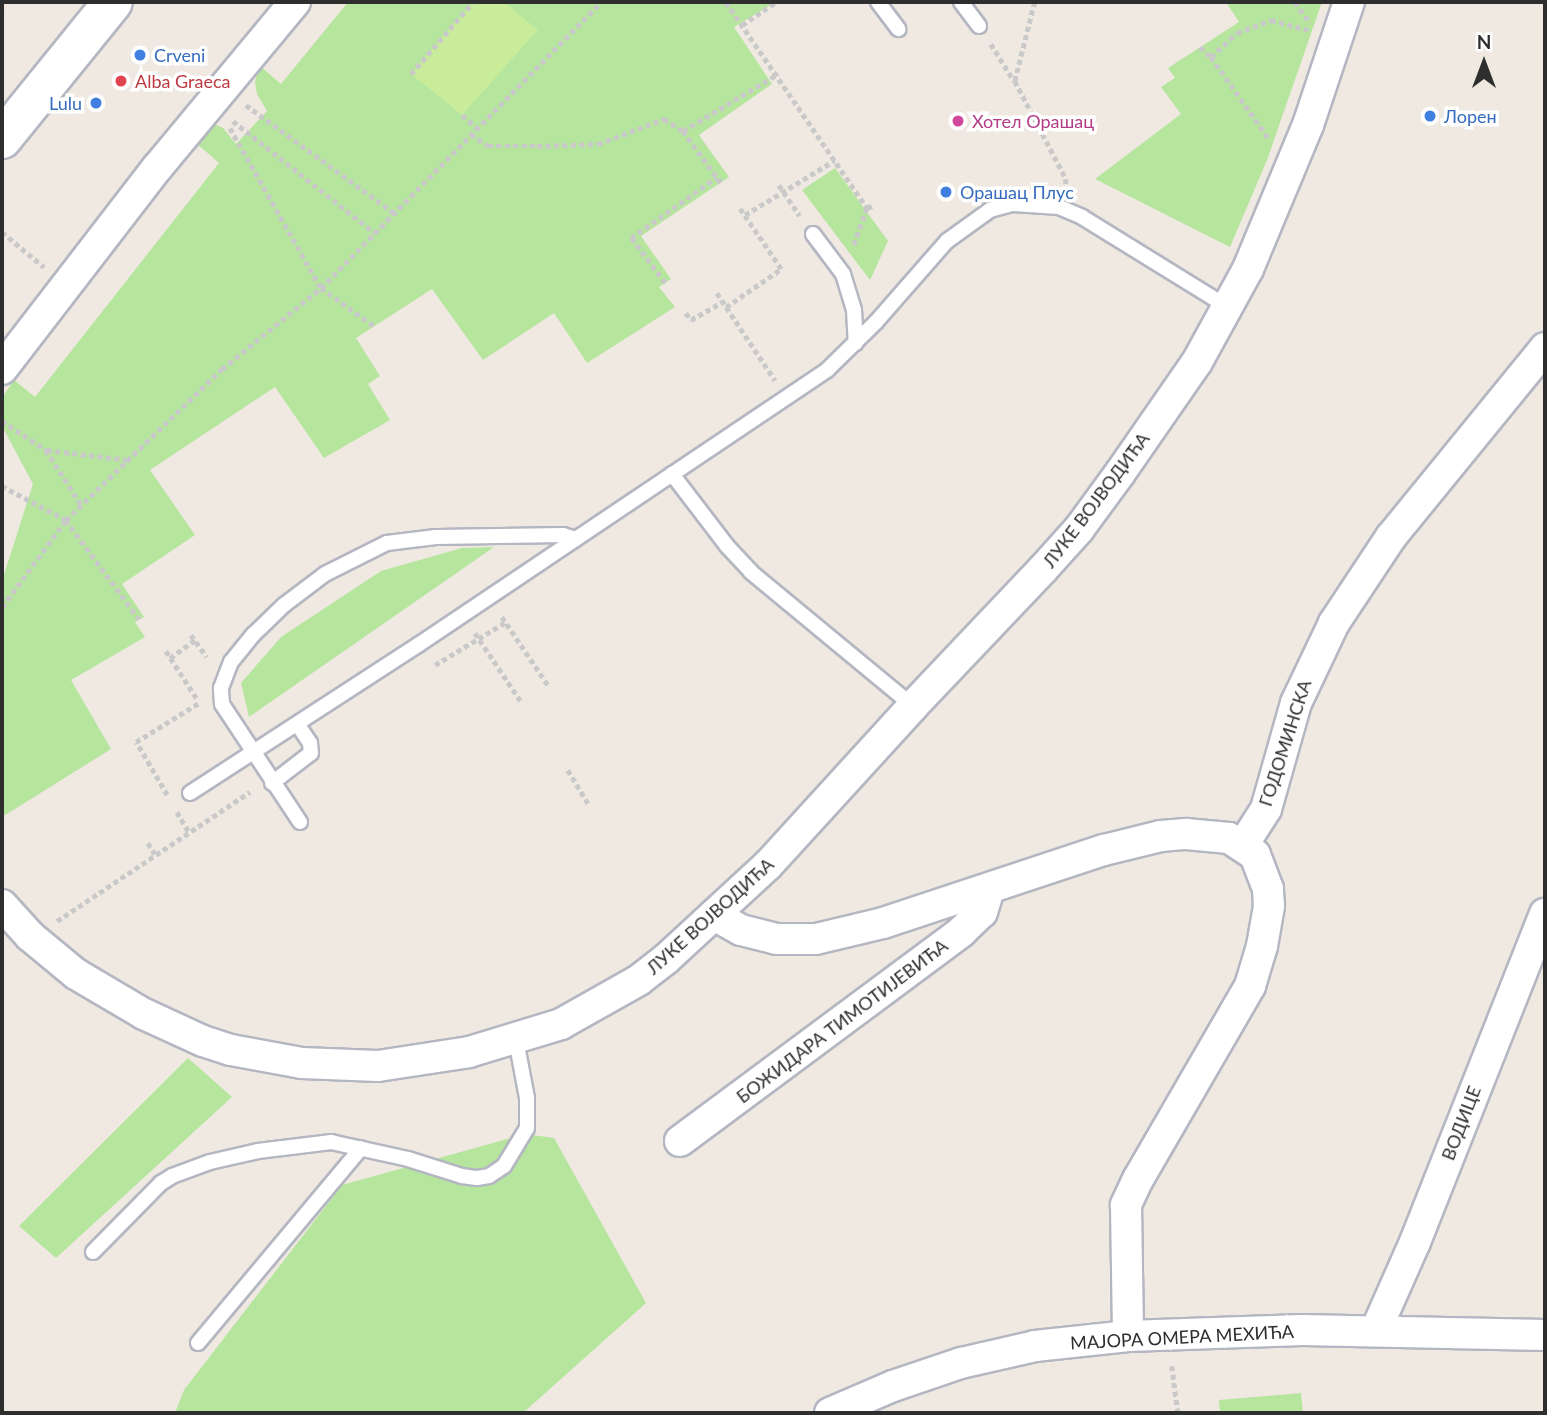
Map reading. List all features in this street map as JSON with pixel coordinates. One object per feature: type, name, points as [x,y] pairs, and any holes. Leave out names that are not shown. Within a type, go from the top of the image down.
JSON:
[{"type":"main road","points":[[2,139],[113,2]]},
{"type":"street","points":[[2,369],[216,96],[295,2]]},
{"type":"street","name":"ЛУКЕ ВОЈВОДИЋА","points":[[2,905],[33,938],[76,974],[133,1009],[203,1041],[265,1058],[378,1066],[419,1062],[516,1040],[561,1024],[639,980],[768,865],[1079,529],[1197,362],[1248,269],[1303,138],[1349,2]]},
{"type":"street","name":"ГОДОМИНСКА","points":[[1243,845],[1266,809],[1296,703],[1334,623],[1391,537],[1545,348]]},
{"type":"street","points":[[714,915],[741,930],[776,939],[809,940],[883,923],[1104,850],[1161,836],[1213,835],[1243,845],[1255,855],[1268,889],[1262,946],[1250,986],[1138,1179],[1126,1205],[1128,1336]]},
{"type":"street","name":"БОЖИДАРА ТИМОТИЈЕВИЋА","points":[[680,1141],[961,932],[982,912],[989,889]]},
{"type":"street","name":"ВОДИЦЕ","points":[[1376,1331],[1415,1242],[1545,914]]},
{"type":"street","name":"МАЈОРА ОМЕРА МЕХИЋА","points":[[830,1413],[893,1386],[961,1363],[1035,1346],[1128,1336],[1167,1335],[1376,1331],[1545,1335]]},
{"type":"lane","points":[[878,2],[898,29]]},
{"type":"lane","points":[[961,2],[979,26]]},
{"type":"lane","points":[[190,793],[487,599],[827,370],[856,343],[922,266],[972,221],[990,210],[1013,204],[1059,207],[1093,224],[1228,307]]},
{"type":"lane","points":[[813,234],[843,274],[854,310],[856,343]]},
{"type":"lane","points":[[672,474],[727,546],[751,572],[913,706]]},
{"type":"lane","points":[[300,822],[222,704],[224,677],[230,662],[254,634],[284,605],[325,574],[370,549],[407,539],[569,535],[575,539]]},
{"type":"lane","points":[[271,781],[311,753],[310,743],[296,724]]},
{"type":"lane","points":[[93,1252],[161,1182],[182,1171],[210,1162],[306,1143],[331,1142],[469,1177],[483,1178],[497,1171],[513,1154],[527,1128],[527,1098],[516,1040]]},
{"type":"lane","points":[[198,1343],[361,1148]]},
{"type":"path","points":[[411,74],[473,2]]},
{"type":"path","points":[[2,607],[66,520],[222,369],[321,288],[601,2]]},
{"type":"path","points":[[726,2],[778,74],[867,208]]},
{"type":"path","points":[[742,25],[776,2]]},
{"type":"path","points":[[1015,81],[1035,2]]},
{"type":"path","points":[[1211,57],[1237,33],[1271,20],[1317,32],[1295,2]]},
{"type":"path","points":[[979,26],[1015,81],[1066,179],[1066,194],[1059,207]]},
{"type":"path","points":[[1200,47],[1211,57],[1277,150]]},
{"type":"path","points":[[683,131],[778,74]]},
{"type":"path","points":[[216,96],[394,213]]},
{"type":"path","points":[[216,96],[376,233]]},
{"type":"path","points":[[462,115],[477,128]]},
{"type":"path","points":[[471,134],[488,146],[598,144],[664,119],[683,131],[721,183]]},
{"type":"path","points":[[237,137],[321,288],[374,326]]},
{"type":"path","points":[[745,215],[835,160]]},
{"type":"path","points":[[665,283],[631,238],[717,177]]},
{"type":"path","points":[[779,185],[813,234]]},
{"type":"path","points":[[843,274],[867,208],[874,205]]},
{"type":"path","points":[[686,313],[691,320],[724,304],[781,269],[740,209]]},
{"type":"path","points":[[2,232],[66,286]]},
{"type":"path","points":[[717,293],[786,397]]},
{"type":"path","points":[[2,421],[46,450],[82,506]]},
{"type":"path","points":[[46,450],[129,460]]},
{"type":"path","points":[[2,486],[66,520],[139,619]]},
{"type":"path","points":[[487,599],[506,622],[548,685]]},
{"type":"path","points":[[462,615],[522,703]]},
{"type":"path","points":[[434,666],[506,622]]},
{"type":"path","points":[[170,657],[195,640]]},
{"type":"path","points":[[169,799],[136,742],[163,721],[199,703]]},
{"type":"path","points":[[568,770],[588,803]]},
{"type":"path","points":[[33,938],[155,854],[271,781]]},
{"type":"path","points":[[176,810],[189,832]]},
{"type":"path","points":[[148,843],[155,854]]},
{"type":"path","points":[[1167,1335],[1178,1413]]},
{"type":"green space","points":[[348,2],[776,2],[734,27],[772,84],[699,135],[729,177],[641,236],[671,279],[659,287],[675,307],[587,363],[554,313],[483,360],[432,289],[356,338],[380,376],[368,384],[390,420],[324,458],[275,387],[150,470],[195,535],[122,584],[144,617],[135,622],[145,637],[71,680],[111,749],[2,817],[2,581],[33,484],[2,426],[2,398],[14,380],[35,397],[219,163],[196,143],[212,123],[223,128],[236,144],[267,111],[257,94],[255,82],[259,65],[281,84]]},
{"type":"green space","points":[[473,2],[504,2],[538,30],[462,115],[411,74]]},
{"type":"green space","points":[[1226,2],[1322,2],[1267,160],[1230,247],[1095,179],[1181,114],[1161,87],[1175,78],[1168,68],[1239,22]]},
{"type":"green space","points":[[835,168],[888,241],[870,280],[802,190]]},
{"type":"green space","points":[[494,547],[249,717],[241,683],[281,637],[381,571],[462,548]]},
{"type":"green space","points":[[188,1058],[232,1097],[56,1258],[19,1226]]},
{"type":"green space","points":[[525,1134],[554,1138],[646,1303],[523,1413],[175,1413],[184,1390],[342,1185]]},
{"type":"green space","points":[[1301,1393],[1303,1413],[1220,1413],[1219,1400]]},
{"type":"place","name":"Crveni","points":[[140,55]]},
{"type":"place","name":"Alba Graeca","points":[[121,81]]},
{"type":"place","name":"Lulu","points":[[96,103]]},
{"type":"place","name":"Лорен","points":[[1430,116]]},
{"type":"place","name":"Хотел Орашац","points":[[958,121]]},
{"type":"place","name":"Орашац Плус","points":[[946,192]]}]
